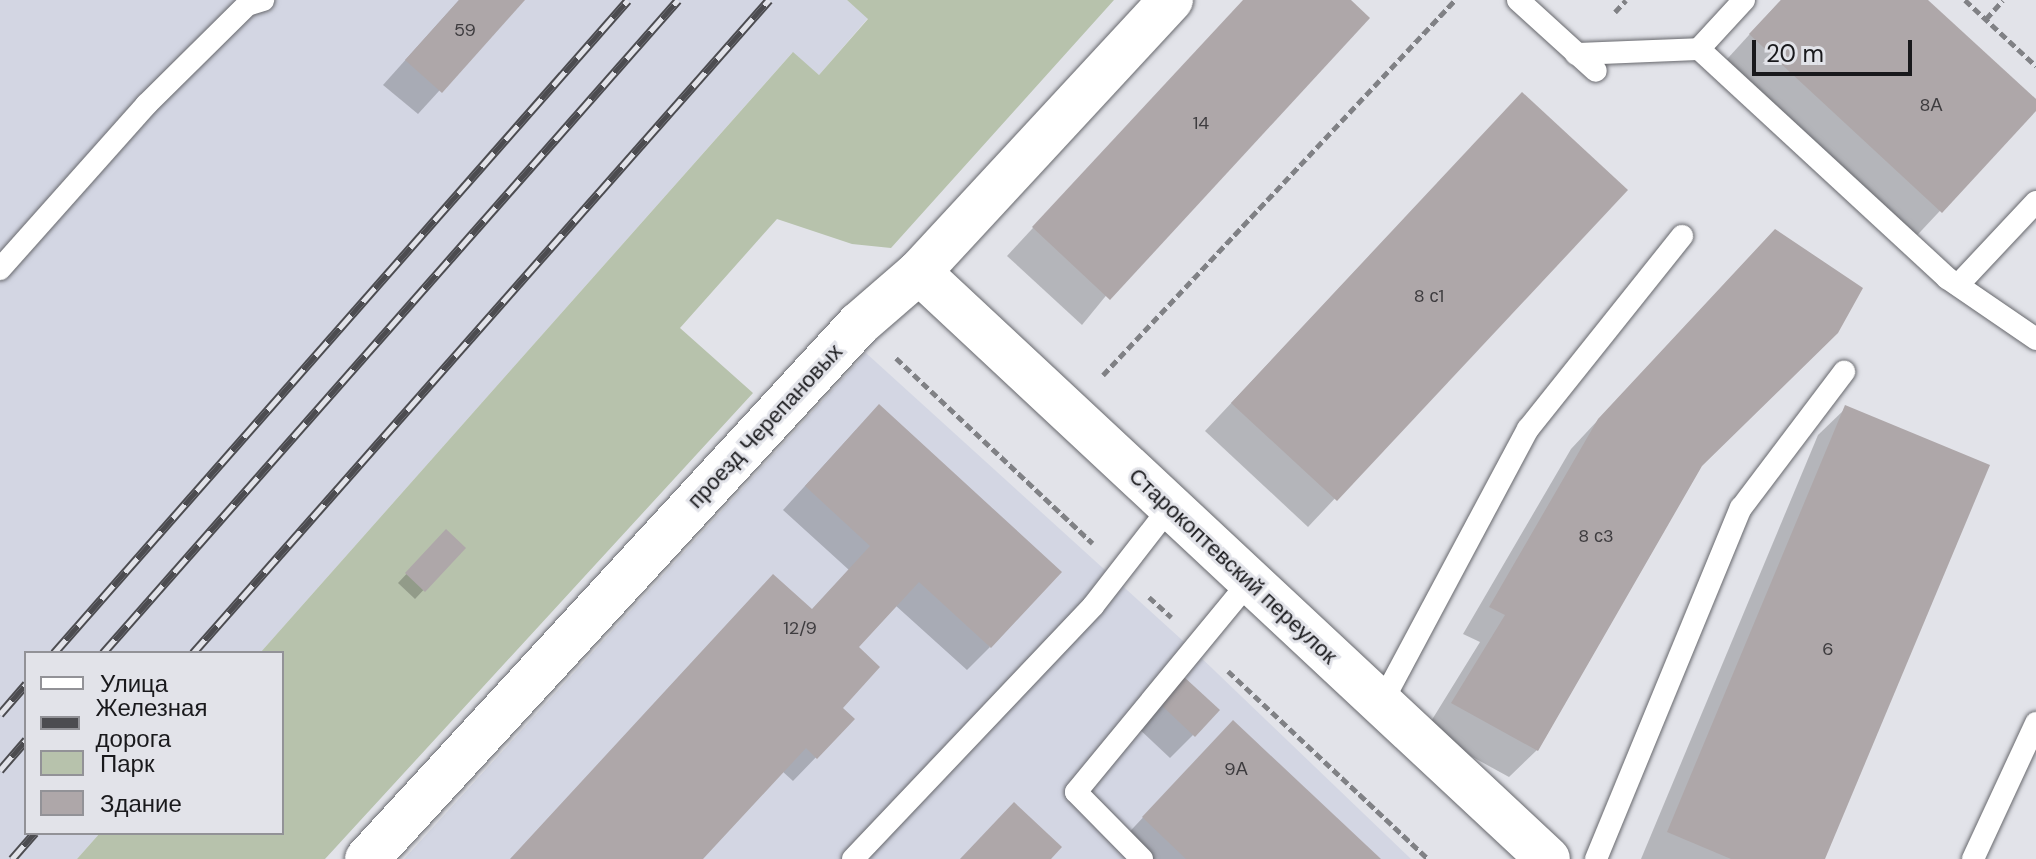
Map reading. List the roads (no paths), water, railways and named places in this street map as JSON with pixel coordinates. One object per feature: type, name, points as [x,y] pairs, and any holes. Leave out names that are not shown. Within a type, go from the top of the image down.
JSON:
[{"type":"street","name":"проезд Черепановых","points":[[367,859],[859,324],[919,272],[1171,0]]},
{"type":"street","name":"Старокоптевский переулок","points":[[919,272],[1548,859]]},
{"type":"lane","points":[[0,269],[146,105],[247,5],[263,0]]},
{"type":"lane","points":[[1518,0],[1596,71]]},
{"type":"lane","points":[[1699,49],[1744,0]]},
{"type":"lane","points":[[1576,54],[1699,49],[1958,285],[2036,339]]},
{"type":"lane","points":[[1958,285],[2036,202]]},
{"type":"lane","points":[[1381,704],[1528,429],[1682,236]]},
{"type":"lane","points":[[1596,859],[1741,508],[1844,372]]},
{"type":"lane","points":[[853,859],[1093,606],[1170,507]]},
{"type":"lane","points":[[1142,859],[1076,792],[1250,581]]},
{"type":"lane","points":[[1973,859],[2036,723]]},
{"type":"railway","points":[[56,651],[628,0]]},
{"type":"railway","points":[[105,651],[678,0]]},
{"type":"railway","points":[[195,651],[769,0]]},
{"type":"railway","points":[[0,714],[24,686]]},
{"type":"railway","points":[[0,770],[24,742]]},
{"type":"railway","points":[[12,859],[33,835]]}]
